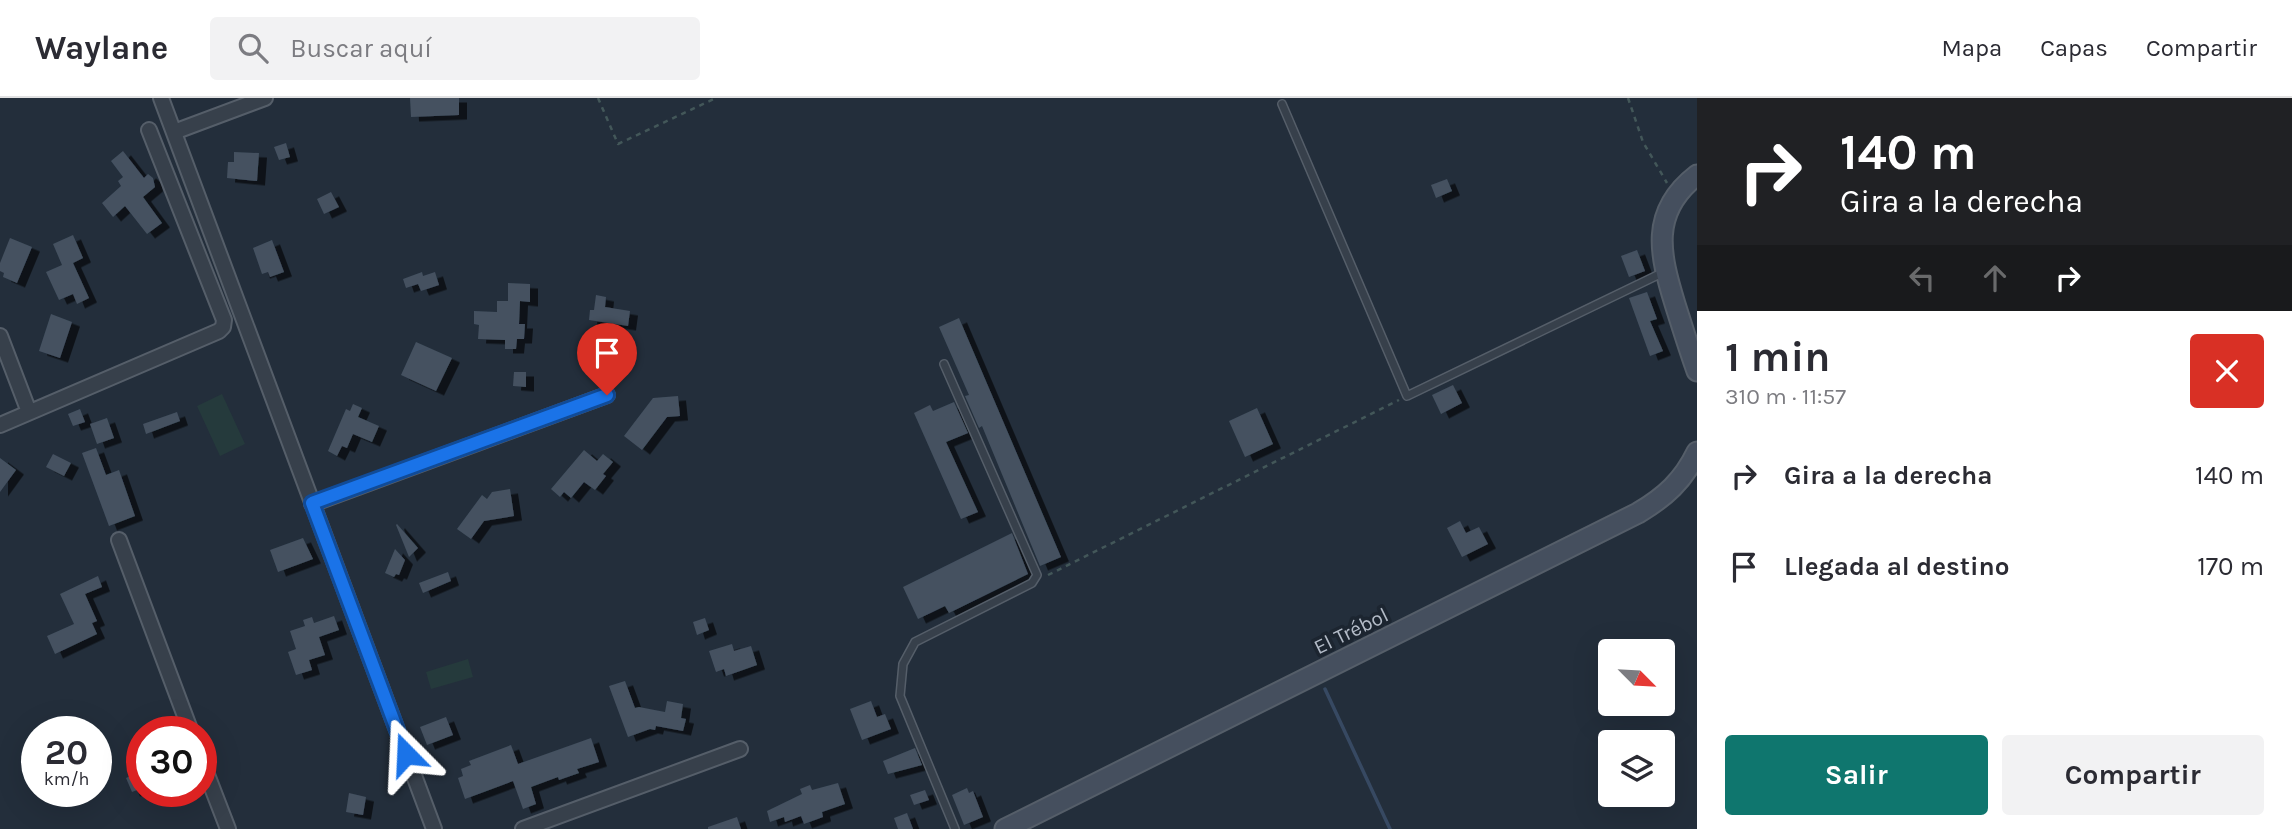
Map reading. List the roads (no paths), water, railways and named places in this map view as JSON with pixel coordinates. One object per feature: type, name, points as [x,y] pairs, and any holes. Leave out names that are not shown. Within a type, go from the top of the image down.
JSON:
[{"type":"main road","points":[[1697,175],[1677,197],[1661,235],[1665,272],[1697,371]]},
{"type":"main road","name":"El Trébol","points":[[1005,829],[1638,513],[1676,486],[1697,452]]},
{"type":"street","points":[[161,98],[434,829]]},
{"type":"street","points":[[174,132],[265,98]]},
{"type":"street","points":[[0,425],[223,327],[224,320],[149,130]]},
{"type":"street","points":[[0,336],[29,412]]},
{"type":"street","points":[[312,503],[607,395]]},
{"type":"street","points":[[120,540],[185,716]]},
{"type":"street","points":[[523,829],[740,749]]},
{"type":"street","points":[[217,800],[228,829]]},
{"type":"lane","points":[[1282,104],[1407,396],[1665,272]]},
{"type":"lane","points":[[944,364],[1037,575],[1032,583],[915,642],[903,664],[900,696],[956,829]]},
{"type":"waterway","points":[[1325,689],[1390,829]]}]
